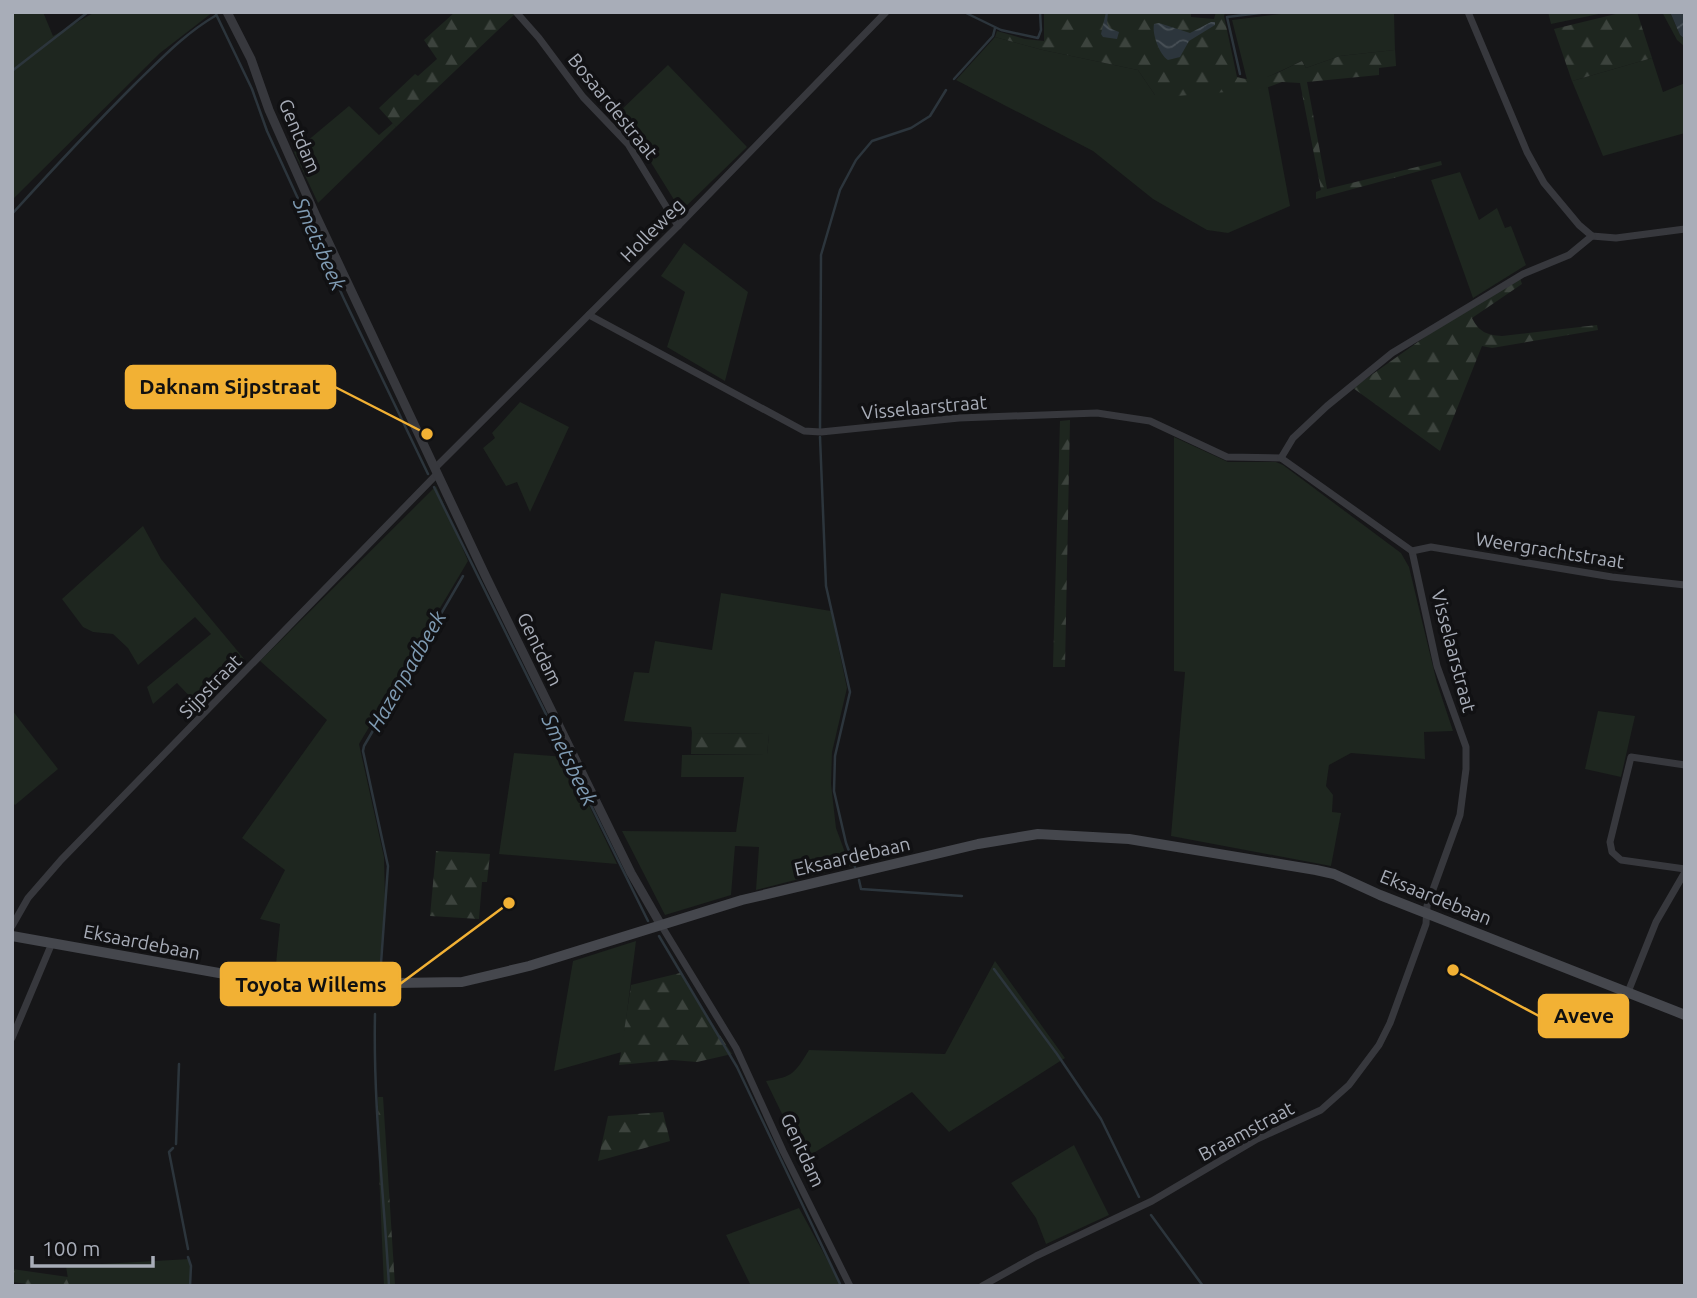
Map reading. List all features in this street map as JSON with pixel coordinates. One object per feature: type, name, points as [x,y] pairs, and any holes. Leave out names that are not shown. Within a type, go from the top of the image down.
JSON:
[{"type":"main road","name":"Eksaardebaan","points":[[12,936],[258,981],[312,984],[462,982],[507,972],[742,900],[978,844],[1025,835],[1056,834],[1129,839],[1334,874],[1685,1014]]},
{"type":"street","name":"Gentdam","points":[[227,12],[251,59],[316,216],[558,726],[631,873],[736,1048],[783,1151],[850,1286]]},
{"type":"street","name":"Bosaardestraat","points":[[516,12],[583,97],[628,144],[678,226]]},
{"type":"street","name":"Holleweg","points":[[437,470],[886,12]]},
{"type":"street","points":[[1468,12],[1533,162],[1544,183],[1579,225],[1592,236],[1616,238],[1685,229]]},
{"type":"street","points":[[1412,551],[1281,458],[1293,438],[1327,406],[1392,353],[1523,274],[1569,255],[1592,236]]},
{"type":"street","name":"Visselaarstraat","points":[[589,315],[804,431],[821,432],[959,418],[1097,413],[1150,421],[1227,457],[1281,458]]},
{"type":"street","name":"Sijpstraat","points":[[12,926],[28,898],[61,860],[437,470]]},
{"type":"street","name":"Weergrachtstraat","points":[[1412,551],[1431,547],[1612,577],[1685,585]]},
{"type":"street","name":"Visselaarstraat","points":[[1412,551],[1437,666],[1466,747],[1460,815],[1426,912]]},
{"type":"street","points":[[1628,992],[1656,922],[1685,870],[1621,860],[1612,852],[1610,842],[1631,757],[1685,765]]},
{"type":"street","name":"Braamstraat","points":[[982,1286],[1036,1256],[1152,1201],[1244,1146],[1321,1110],[1336,1098],[1361,1072],[1385,1033],[1426,924],[1426,912]]},
{"type":"street","points":[[12,1038],[52,943]]},
{"type":"green space","points":[[12,12],[43,12],[53,36],[95,12],[213,12],[160,53],[12,200]]},
{"type":"green space","points":[[455,12],[515,14],[396,127],[379,108],[415,74],[418,76],[437,59],[424,40]]},
{"type":"green space","points":[[1044,12],[1191,12],[1191,17],[1214,19],[1216,12],[1225,12],[1237,77],[1246,79],[1270,76],[1302,61],[1306,68],[1340,56],[1395,50],[1396,66],[1379,68],[1379,75],[1307,82],[1327,189],[1441,161],[1442,165],[1316,199],[1316,192],[1321,190],[1300,83],[1282,82],[1263,89],[1164,97],[1155,95],[1138,70],[995,37],[997,31],[1044,41]]},
{"type":"green space","points":[[1297,12],[1394,12],[1395,50],[1340,56],[1306,68],[1302,61],[1259,81],[1247,80],[1232,20]]},
{"type":"green space","points":[[1548,12],[1599,12],[1599,14],[1551,24]]},
{"type":"green space","points":[[1624,12],[1637,12],[1652,58],[1572,81],[1554,29]]},
{"type":"green space","points":[[1662,12],[1670,12],[1680,35],[1685,39],[1685,47],[1677,40]]},
{"type":"green space","points":[[995,37],[1138,70],[1155,95],[1268,87],[1290,206],[1228,233],[1207,230],[1153,199],[1093,151],[956,80]]},
{"type":"green space","points":[[1652,58],[1663,92],[1685,83],[1685,133],[1603,156],[1572,81]]},
{"type":"green space","points":[[668,65],[747,147],[681,211],[634,135],[616,115]]},
{"type":"green space","points":[[349,106],[379,135],[393,123],[396,127],[318,203],[294,152]]},
{"type":"green space","points":[[1460,172],[1479,220],[1497,208],[1505,228],[1511,226],[1526,265],[1473,298],[1431,180]]},
{"type":"green space","points":[[684,243],[748,292],[725,381],[667,347],[685,292],[661,276]]},
{"type":"green space","points":[[1520,278],[1522,284],[1472,318],[1481,330],[1502,336],[1597,325],[1598,330],[1492,348],[1482,346],[1440,451],[1353,388],[1432,332]]},
{"type":"green space","points":[[520,402],[569,427],[530,512],[517,482],[506,486],[483,448],[495,438],[492,433]]},
{"type":"green space","points":[[1070,420],[1065,667],[1053,667],[1060,421]]},
{"type":"green space","points":[[1174,437],[1228,462],[1276,462],[1283,465],[1401,553],[1409,567],[1437,683],[1453,731],[1424,732],[1425,759],[1351,753],[1329,765],[1326,786],[1333,795],[1332,812],[1341,813],[1331,866],[1171,836],[1185,672],[1174,671]]},
{"type":"green space","points":[[436,486],[468,561],[359,744],[384,857],[385,900],[379,976],[275,974],[280,924],[260,919],[285,870],[242,838],[327,720],[260,661]]},
{"type":"green space","points":[[143,526],[161,559],[245,660],[200,707],[177,683],[153,704],[147,687],[211,634],[195,617],[138,665],[128,648],[113,634],[93,632],[83,627],[62,599]]},
{"type":"green space","points":[[721,593],[831,611],[847,688],[832,752],[831,784],[836,828],[850,866],[756,890],[759,847],[735,846],[731,895],[665,915],[622,831],[736,832],[744,777],[681,777],[682,755],[767,754],[769,734],[692,733],[691,727],[624,721],[634,672],[649,673],[655,641],[712,650]]},
{"type":"green space","points":[[12,710],[58,769],[15,805],[12,802]]},
{"type":"green space","points":[[1598,711],[1635,716],[1621,777],[1585,769]]},
{"type":"green space","points":[[692,733],[769,734],[767,754],[691,754]]},
{"type":"green space","points":[[514,753],[566,757],[617,864],[499,854]]},
{"type":"green space","points":[[436,851],[490,854],[487,882],[482,882],[479,919],[430,916]]},
{"type":"green space","points":[[636,941],[622,1052],[554,1071],[573,961]]},
{"type":"green space","points":[[995,961],[1065,1058],[949,1132],[912,1092],[804,1159],[766,1081],[792,1073],[809,1050],[945,1054]]},
{"type":"green space","points":[[680,973],[732,1054],[697,1062],[672,1060],[619,1065],[631,985]]},
{"type":"green space","points":[[378,1097],[383,1097],[395,1286],[384,1286]]},
{"type":"green space","points":[[663,1112],[670,1141],[598,1161],[608,1116]]},
{"type":"green space","points":[[1074,1145],[1109,1215],[1046,1244],[1036,1218],[1011,1183]]},
{"type":"green space","points":[[799,1208],[841,1285],[751,1286],[726,1235]]},
{"type":"green space","points":[[190,1259],[190,1286],[69,1286],[66,1266]]},
{"type":"green space","points":[[12,1269],[68,1277],[69,1286],[12,1282]]},
{"type":"water","points":[[1106,12],[1109,28],[1119,32],[1117,39],[1103,37],[1101,34]]},
{"type":"water","points":[[1670,12],[1685,12],[1685,39],[1680,35]]},
{"type":"water","points":[[1215,22],[1215,25],[1189,41],[1180,57],[1168,60],[1159,49],[1154,24],[1159,23],[1190,33]]},
{"type":"waterway","points":[[12,71],[88,12]]},
{"type":"waterway","name":"Smetsbeek","points":[[215,12],[252,89],[267,131],[344,299],[428,474]]},
{"type":"waterway","points":[[964,12],[1001,30],[1038,38],[1041,30],[1040,12]]},
{"type":"waterway","points":[[1240,74],[1227,17],[1268,12]]},
{"type":"waterway","points":[[12,214],[162,57],[215,16]]},
{"type":"waterway","points":[[954,79],[993,36],[995,28]]},
{"type":"waterway","points":[[820,429],[821,255],[840,190],[856,160],[872,141],[911,128],[930,116],[946,90]]},
{"type":"waterway","points":[[820,437],[826,586],[850,692],[835,756],[834,791],[846,843],[855,867]]},
{"type":"waterway","name":"Smetsbeek","points":[[434,487],[648,921]]},
{"type":"waterway","name":"Hazenpadbeek","points":[[380,977],[388,866],[364,746],[463,576]]},
{"type":"waterway","points":[[859,880],[861,889],[962,896]]},
{"type":"waterway","name":"Smetsbeek","points":[[659,936],[737,1067],[841,1286]]},
{"type":"waterway","points":[[994,969],[1101,1119],[1139,1197]]},
{"type":"waterway","name":"Hazenpadbeek","points":[[375,1014],[377,1116],[389,1286]]},
{"type":"waterway","points":[[176,1144],[179,1064]]},
{"type":"waterway","points":[[173,1148],[169,1152],[188,1249]]},
{"type":"waterway","points":[[1151,1215],[1203,1286]]},
{"type":"waterway","points":[[188,1257],[191,1266],[190,1286]]},
{"type":"place","name":"Daknam Sijpstraat","points":[[427,434]]},
{"type":"place","name":"Toyota Willems","points":[[509,903]]},
{"type":"place","name":"Aveve","points":[[1453,970]]}]
